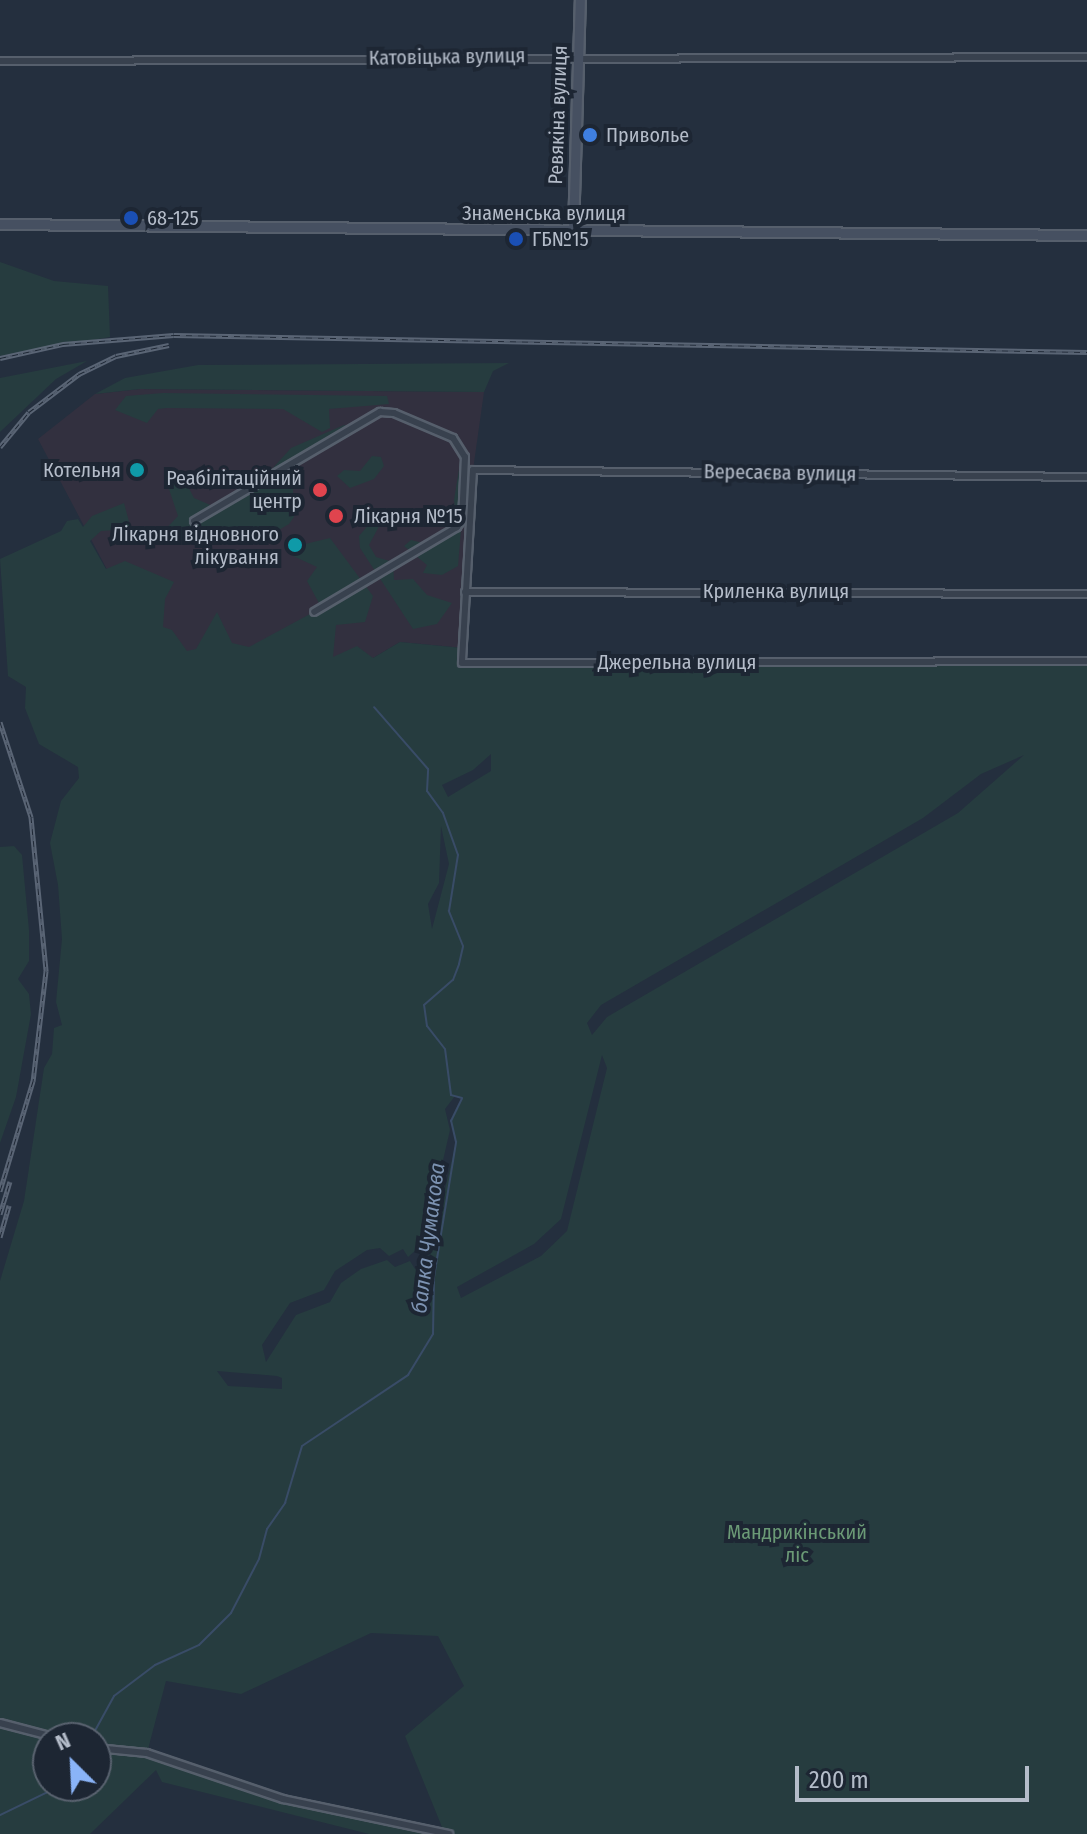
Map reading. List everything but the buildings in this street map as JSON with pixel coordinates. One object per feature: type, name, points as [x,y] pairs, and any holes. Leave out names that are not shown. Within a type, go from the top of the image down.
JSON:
[{"type":"main road","name":"Ревякіна вулиця","points":[[573,231],[580,0]]},
{"type":"main road","name":"Знаменська вулиця","points":[[0,224],[1087,235]]},
{"type":"street","name":"Катовіцька вулиця","points":[[0,61],[578,56],[1087,57]]},
{"type":"street","points":[[194,521],[380,412],[394,413],[461,446],[462,520],[457,527],[314,612]]},
{"type":"street","name":"Вересаєва вулиця","points":[[473,470],[1087,477]]},
{"type":"street","name":"Джерельна вулиця","points":[[473,470],[462,663],[1087,661]]},
{"type":"street","points":[[457,527],[468,548]]},
{"type":"street","name":"Криленка вулиця","points":[[465,592],[1087,594]]},
{"type":"street","points":[[0,1723],[32,1731]]},
{"type":"street","points":[[112,1750],[147,1753],[283,1799],[449,1834]]},
{"type":"shaded area","points":[[140,389],[484,392],[473,470],[463,648],[400,642],[373,658],[158,666],[38,439],[95,394]]},
{"type":"green space","points":[[0,262],[54,281],[108,286],[110,337],[0,356]]},
{"type":"green space","points":[[87,361],[56,379],[0,432],[0,378]]},
{"type":"green space","points":[[509,363],[493,371],[484,392],[140,389],[95,394],[125,378],[198,365]]},
{"type":"green space","points":[[163,393],[387,396],[389,404],[329,409],[330,428],[322,432],[283,409],[167,408],[158,409],[147,423],[115,410],[126,396]]},
{"type":"green space","points":[[344,425],[353,427],[292,461],[294,517],[289,524],[267,537],[234,529],[209,538],[167,541],[161,534],[178,516],[164,474],[172,469],[181,473],[194,498],[222,510],[238,501],[255,477],[272,469],[291,448]]},
{"type":"green space","points":[[372,456],[381,457],[384,466],[374,479],[350,488],[337,476],[344,470],[360,471]]},
{"type":"green space","points":[[460,463],[466,469],[458,566],[442,575],[423,573],[427,565],[404,546],[411,540],[435,546],[457,527],[454,500]]},
{"type":"green space","name":"Мандрикінський ліс","points":[[124,503],[131,529],[101,531],[90,541],[106,569],[125,561],[174,582],[165,599],[163,627],[172,630],[187,651],[196,649],[217,612],[232,643],[249,647],[310,614],[320,605],[307,581],[317,567],[291,555],[305,544],[330,538],[373,596],[365,622],[336,625],[333,657],[357,646],[373,658],[400,642],[463,648],[462,663],[1087,661],[1087,1834],[369,1834],[162,1782],[156,1770],[90,1834],[0,1834],[0,1281],[24,1201],[44,1068],[52,1054],[54,1028],[62,1025],[56,1002],[62,939],[58,885],[50,843],[61,801],[79,778],[78,767],[39,744],[25,708],[26,687],[8,676],[0,559],[61,531],[67,521],[78,519],[83,527],[92,516]],"holes":[[[491,754],[491,771],[448,797],[442,785],[473,770]],[[1024,755],[958,813],[607,1017],[592,1035],[587,1023],[601,1005],[923,818],[981,774]],[[441,826],[449,864],[432,929],[428,904],[439,883]],[[602,1055],[607,1068],[567,1231],[541,1256],[461,1298],[457,1287],[534,1244],[561,1219]],[[455,1096],[462,1098],[451,1121],[456,1142],[430,1254],[415,1269],[410,1261],[395,1267],[387,1260],[361,1269],[341,1283],[330,1302],[296,1315],[266,1362],[262,1345],[290,1303],[324,1290],[335,1271],[367,1250],[380,1248],[389,1256],[403,1249],[408,1257],[424,1243],[450,1130],[445,1109]],[[217,1371],[282,1378],[282,1389],[228,1386]],[[371,1633],[438,1636],[464,1686],[405,1736],[444,1832],[283,1799],[147,1753],[166,1681],[241,1694]]]},
{"type":"green space","points":[[377,515],[384,517],[369,545],[376,557],[393,562],[394,580],[413,579],[427,595],[452,603],[437,624],[413,629],[360,548],[359,536]]},
{"type":"green space","points":[[14,846],[22,855],[29,930],[29,961],[18,979],[29,994],[31,1014],[16,1097],[0,1143],[0,847]]},
{"type":"waterway","name":"балка Чумакова","points":[[100,1722],[114,1696],[155,1665],[199,1645],[231,1613],[259,1559],[267,1529],[285,1503],[302,1446],[408,1375],[433,1334],[434,1277],[456,1142],[451,1121],[462,1098],[451,1095],[445,1049],[427,1026],[424,1005],[453,980],[459,964],[463,946],[449,911],[458,855],[443,813],[427,791],[428,769],[374,707]]},
{"type":"waterway","name":"балка Чумакова","points":[[0,1815],[32,1800]]},
{"type":"railway","points":[[0,358],[63,344],[174,335],[1087,352]]},
{"type":"railway","points":[[0,447],[29,412],[79,374],[116,356],[169,345]]},
{"type":"railway","points":[[0,722],[31,817],[46,971],[33,1081],[0,1191]]},
{"type":"railway","points":[[0,1214],[10,1182]]},
{"type":"railway","points":[[0,1237],[9,1205]]},
{"type":"place","name":"Приволье","points":[[590,135]]},
{"type":"place","name":"68-125","points":[[131,218]]},
{"type":"place","name":"ГБ№15","points":[[516,239]]},
{"type":"place","name":"Котельня","points":[[137,470]]},
{"type":"place","name":"Реабілітаційний центр","points":[[320,490]]},
{"type":"place","name":"Лікарня №15","points":[[336,516]]},
{"type":"place","name":"Лікарня відновного лікування","points":[[295,545]]}]
